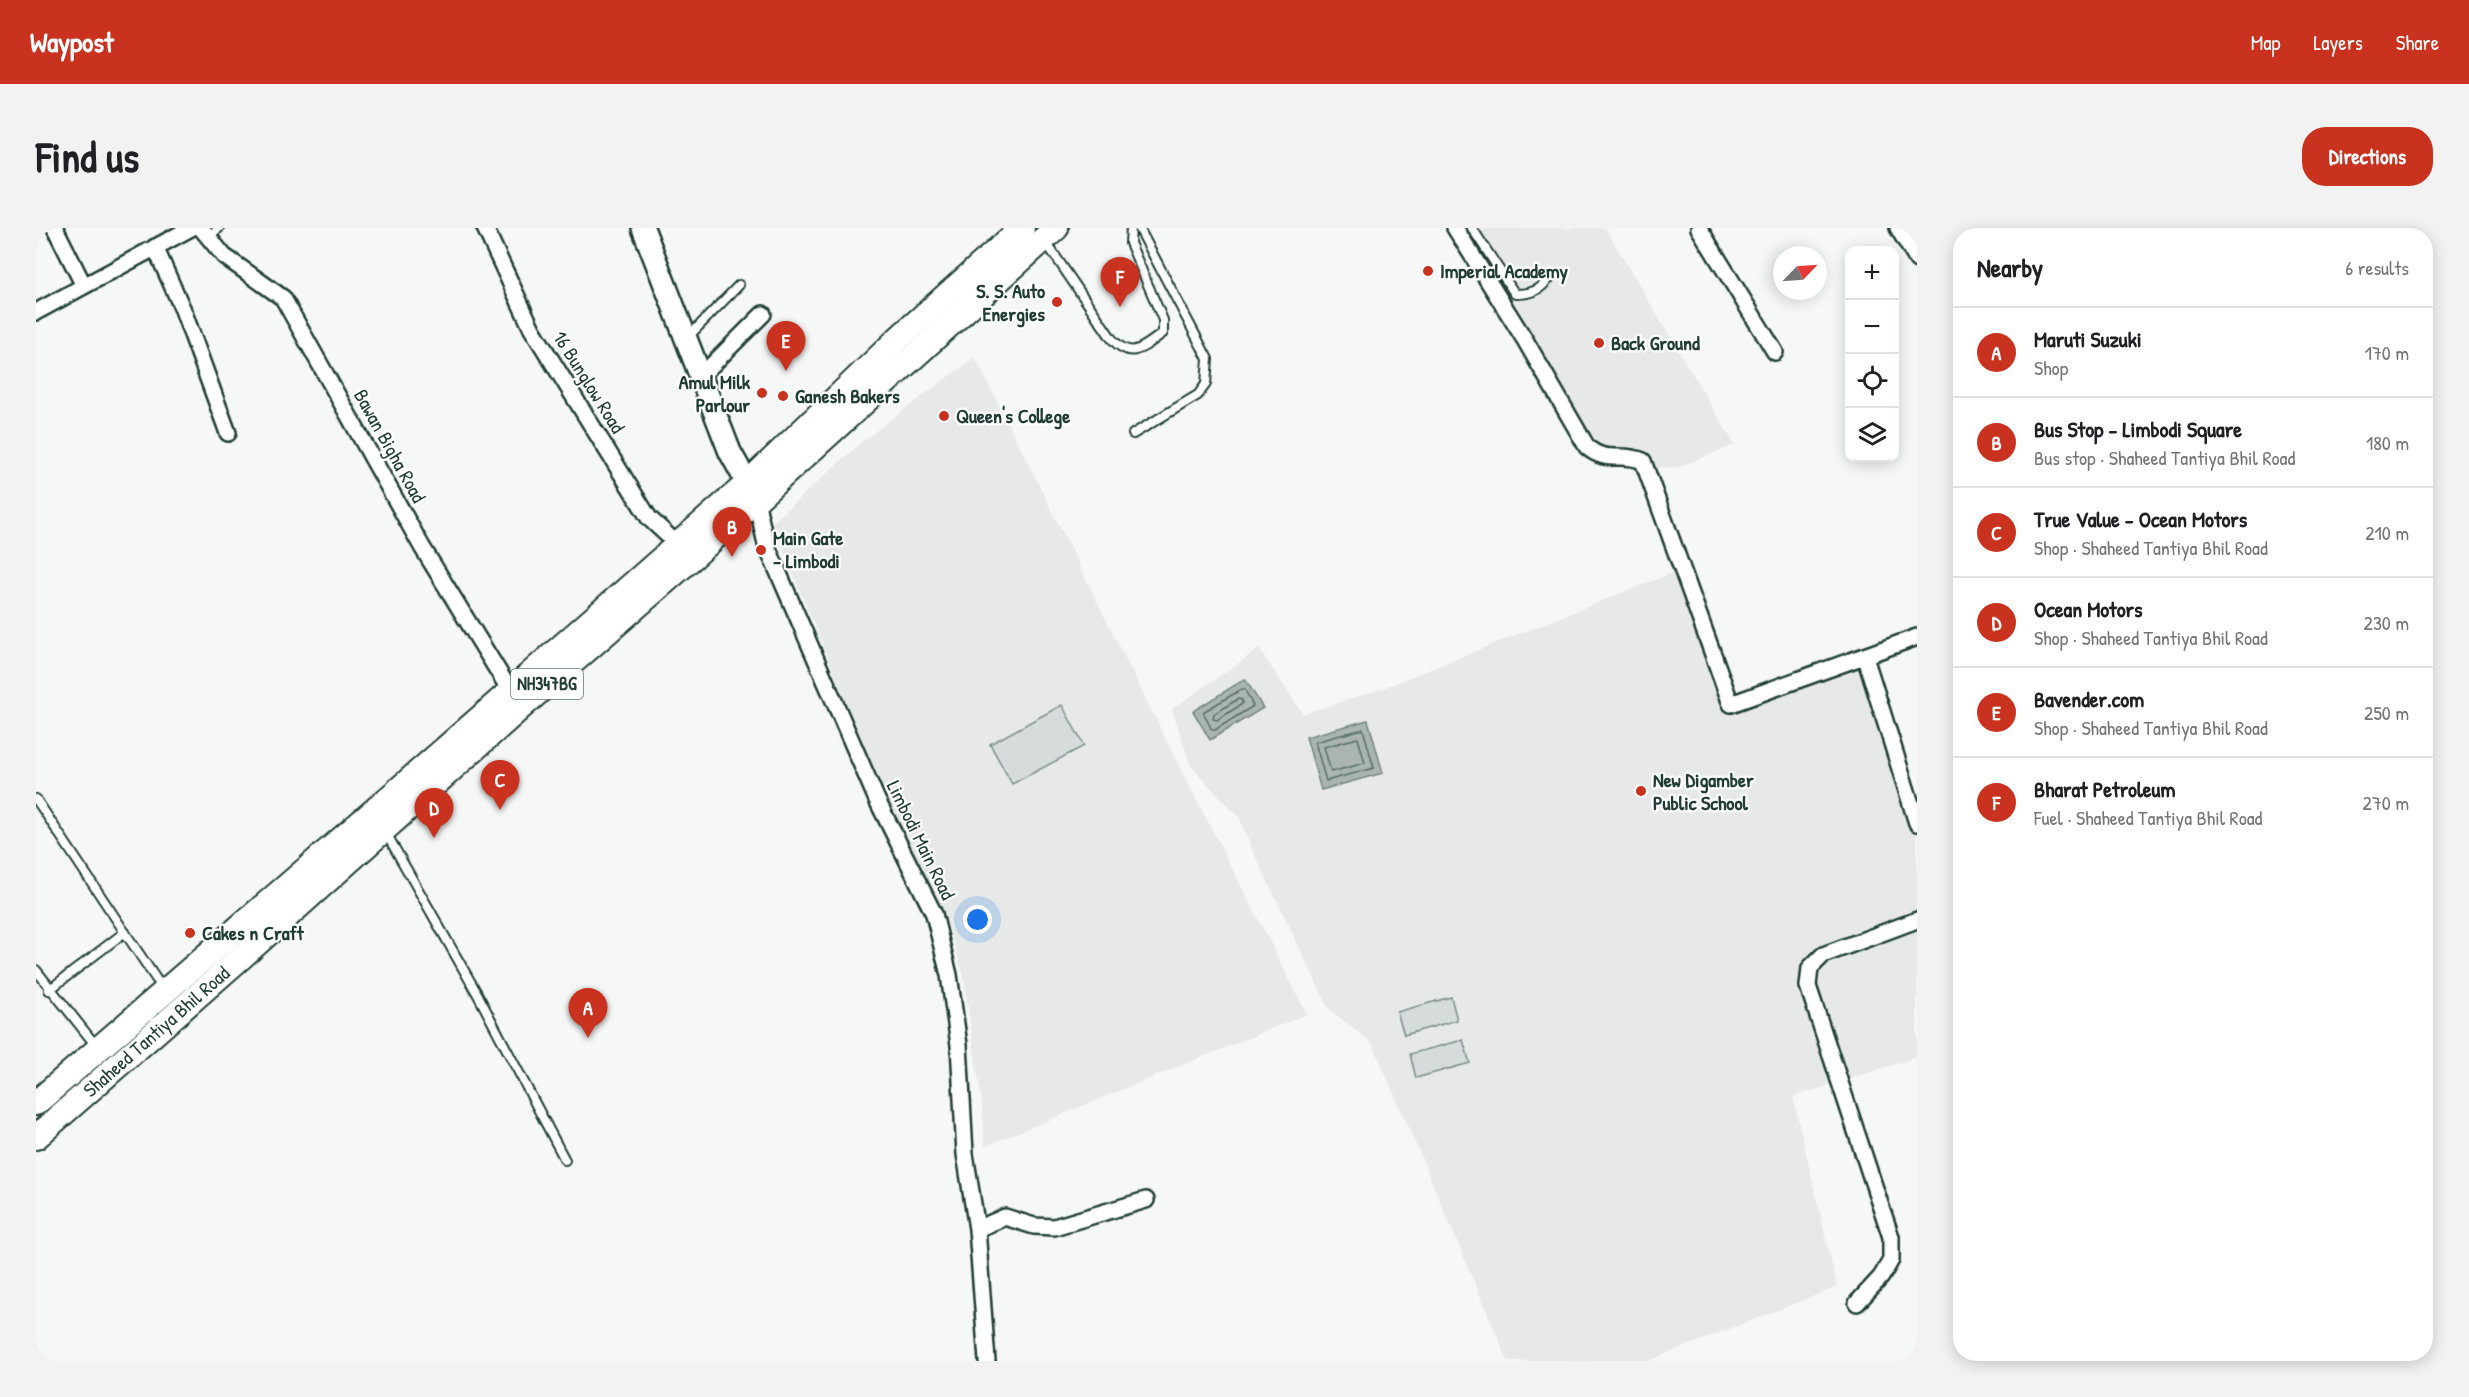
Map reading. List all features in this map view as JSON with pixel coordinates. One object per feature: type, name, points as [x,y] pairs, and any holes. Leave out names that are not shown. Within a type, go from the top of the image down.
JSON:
[{"type":"main road","name":"Shaheed Tantiya Bhil Road","points":[[36,1137],[384,829],[678,545],[752,492],[898,339],[1022,228]]},
{"type":"main road","name":"Shaheed Tantiya Bhil Road","points":[[36,1103],[165,992],[516,699],[1050,233]]},
{"type":"street","points":[[55,228],[84,286]]},
{"type":"street","points":[[36,312],[190,228]]},
{"type":"street","name":"16 Bunglow Road","points":[[484,228],[532,329],[649,518],[678,545]]},
{"type":"street","points":[[643,228],[730,452],[752,492]]},
{"type":"street","points":[[1455,228],[1525,340],[1587,447],[1596,455],[1634,457],[1643,460],[1731,704],[1917,637]]},
{"type":"street","points":[[1699,228],[1775,352]]},
{"type":"street","points":[[1898,228],[1917,260]]},
{"type":"street","name":"Bawan Bigha Road","points":[[209,231],[224,256],[283,298],[422,547],[516,699]]},
{"type":"street","points":[[155,248],[183,310],[228,433]]},
{"type":"street","points":[[700,377],[763,314]]},
{"type":"street","name":"Limbodi Main Road","points":[[752,492],[766,544],[877,800],[934,914],[949,975],[959,1045],[965,1154],[977,1229],[987,1361]]},
{"type":"street","points":[[1865,657],[1917,823]]},
{"type":"street","points":[[1857,1303],[1881,1277],[1891,1260],[1892,1237],[1808,986],[1810,968],[1823,955],[1917,920]]},
{"type":"street","points":[[977,1229],[1005,1217],[1034,1226],[1054,1227],[1146,1200]]},
{"type":"lane","points":[[1050,233],[1112,339],[1121,350],[1131,352],[1140,349],[1163,333],[1163,327],[1159,307],[1130,243],[1131,228]]},
{"type":"lane","points":[[1133,434],[1198,395],[1206,384],[1208,359],[1140,228]]},
{"type":"lane","points":[[1472,228],[1515,294],[1530,294],[1542,287],[1549,279]]},
{"type":"lane","points":[[687,338],[739,285]]},
{"type":"lane","points":[[36,800],[165,992]]},
{"type":"lane","points":[[384,829],[478,995],[565,1160]]},
{"type":"lane","points":[[49,990],[125,932]]},
{"type":"lane","points":[[36,970],[49,990],[99,1049]]},
{"type":"shaded area","points":[[1455,228],[1605,228],[1735,445],[1678,467],[1651,468],[1596,455]]},
{"type":"shaded area","points":[[975,357],[1175,758],[1307,1014],[985,1146],[982,1104],[963,973],[943,909],[884,794],[772,523],[864,440]]},
{"type":"shaded area","points":[[1682,569],[1731,704],[1865,657],[1917,823],[1917,1057],[1793,1097],[1837,1287],[1648,1361],[1508,1361],[1373,1044],[1329,1009],[1239,817],[1191,766],[1172,709],[1259,649],[1303,714],[1378,690]]},
{"type":"shaded area","points":[[1062,705],[1084,746],[1012,784],[990,744]]},
{"type":"shaded area","points":[[1451,997],[1457,1020],[1404,1035],[1397,1012]]},
{"type":"shaded area","points":[[1463,1040],[1470,1063],[1416,1078],[1410,1054]]},
{"type":"water","points":[[1245,679],[1263,708],[1210,740],[1193,711]]},
{"type":"water","points":[[1368,720],[1383,773],[1321,790],[1306,737]]},
{"type":"place","name":"Imperial Academy","points":[[1428,271]]},
{"type":"place","name":"S. S. Auto Energies","points":[[1057,302]]},
{"type":"place","name":"Bharat Petroleum","points":[[1120,307]]},
{"type":"place","name":"Back Ground","points":[[1599,343]]},
{"type":"place","name":"Bavender.com","points":[[786,371]]},
{"type":"place","name":"Amul Milk Parlour","points":[[762,393]]},
{"type":"place","name":"Ganesh Bakers","points":[[783,396]]},
{"type":"place","name":"Queen's College","points":[[944,416]]},
{"type":"place","name":"Main Gate - Limbodi","points":[[761,550]]},
{"type":"place","name":"Bus Stop - Limbodi Square","points":[[732,557]]},
{"type":"place","name":"New Digamber Public School","points":[[1641,791]]},
{"type":"place","name":"True Value - Ocean Motors","points":[[500,810]]},
{"type":"place","name":"Ocean Motors","points":[[434,838]]},
{"type":"place","name":"Cakes n Craft","points":[[190,933]]},
{"type":"place","name":"Maruti Suzuki","points":[[588,1038]]}]
